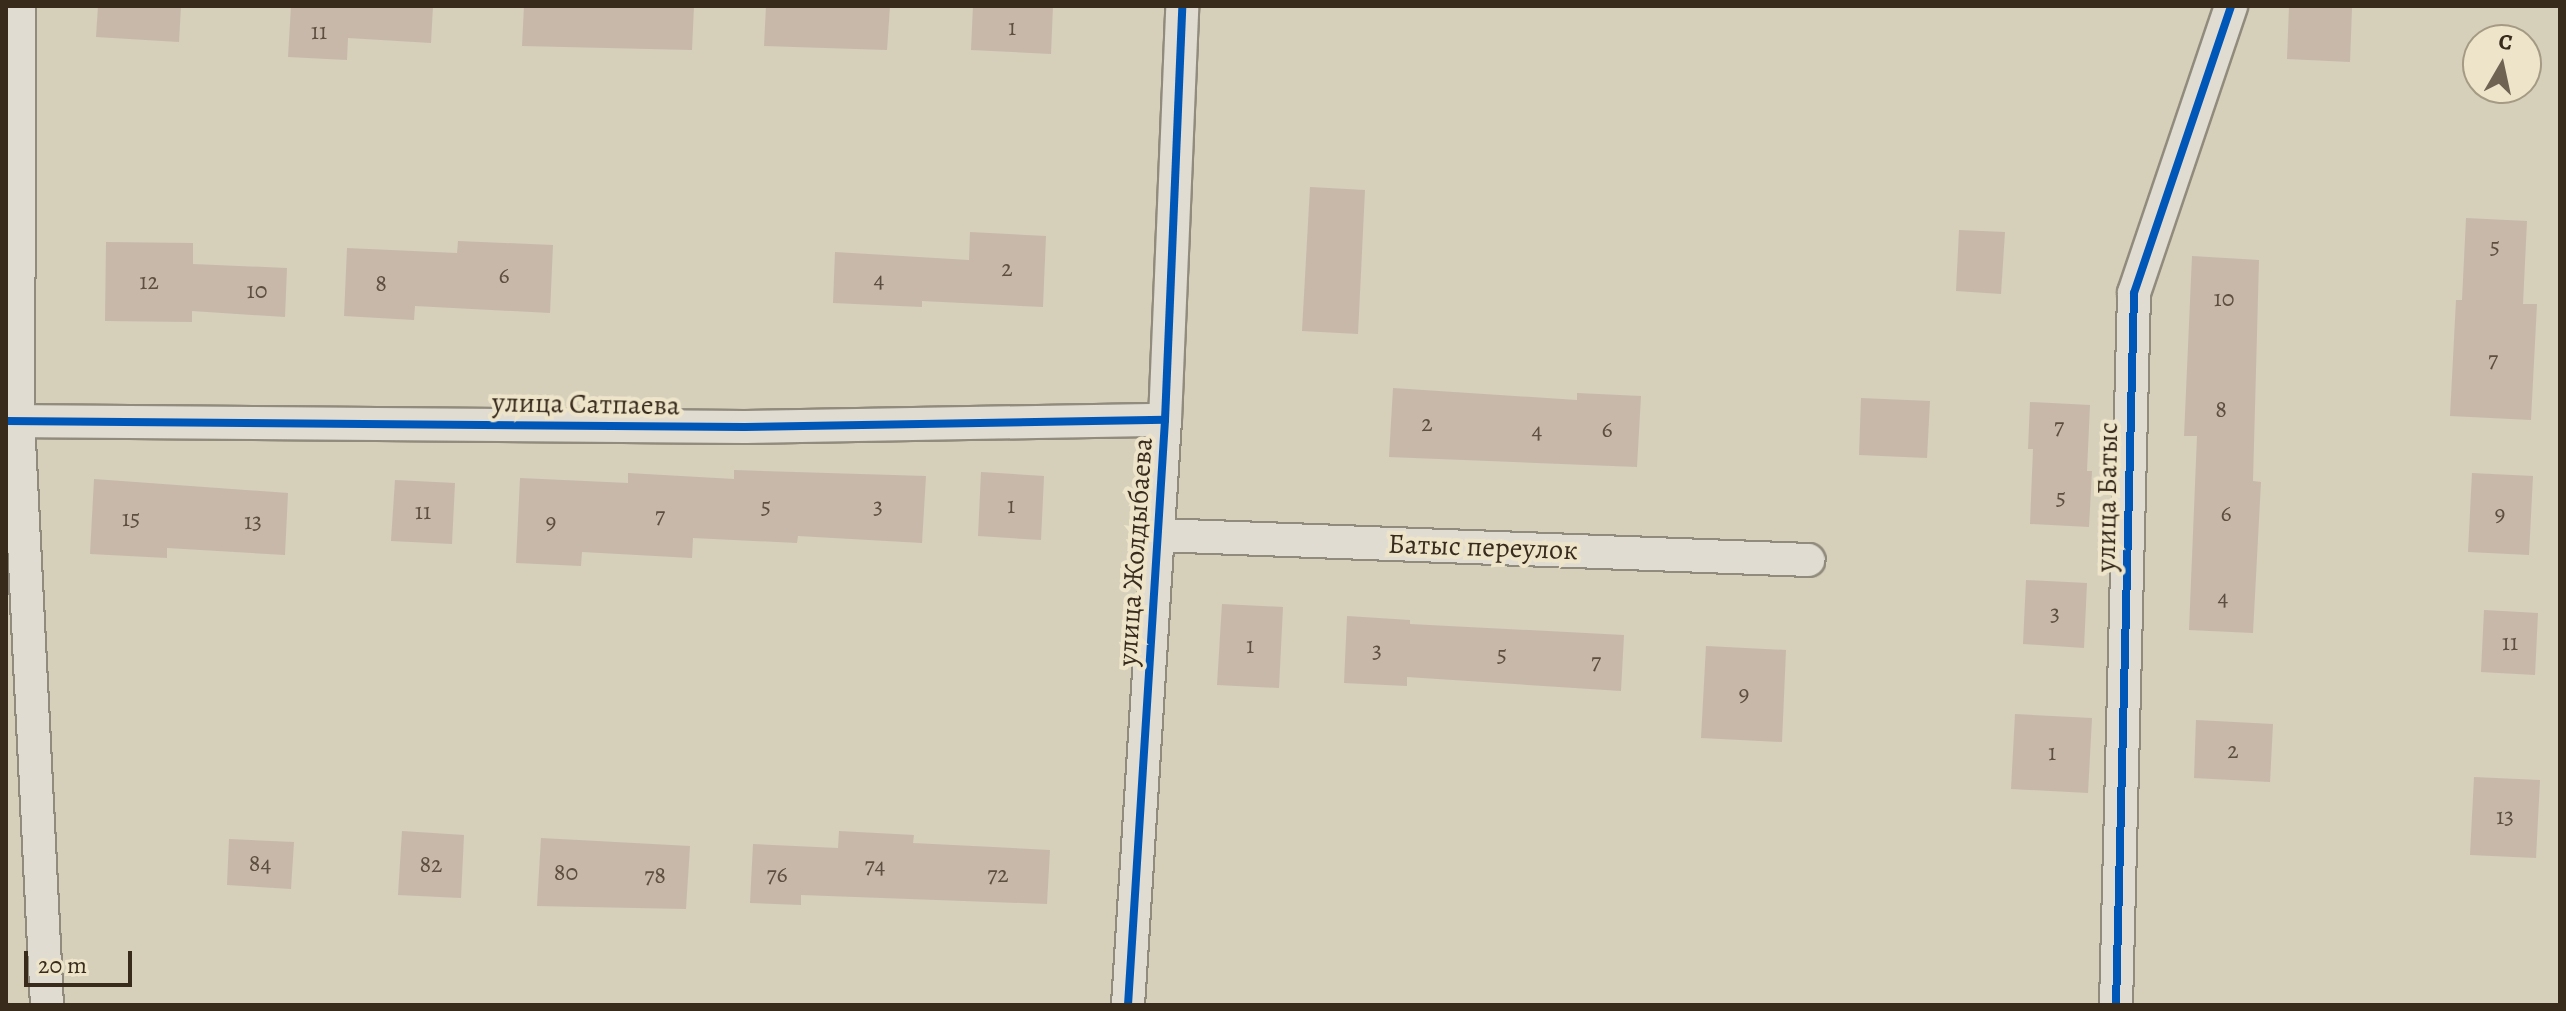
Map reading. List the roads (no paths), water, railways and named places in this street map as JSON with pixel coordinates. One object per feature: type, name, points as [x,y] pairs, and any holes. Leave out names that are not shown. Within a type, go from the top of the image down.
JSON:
[{"type":"street","points":[[19,6],[12,421],[47,1005]]},
{"type":"street","name":"улица Жолдыбаева","points":[[1128,1005],[1165,420],[1182,6]]},
{"type":"street","name":"улица Батыс","points":[[2116,1005],[2134,293],[2231,6]]},
{"type":"street","name":"улица Сатпаева","points":[[12,421],[745,427],[1165,420]]},
{"type":"street","name":"Батыс переулок","points":[[1158,535],[1809,560]]}]
